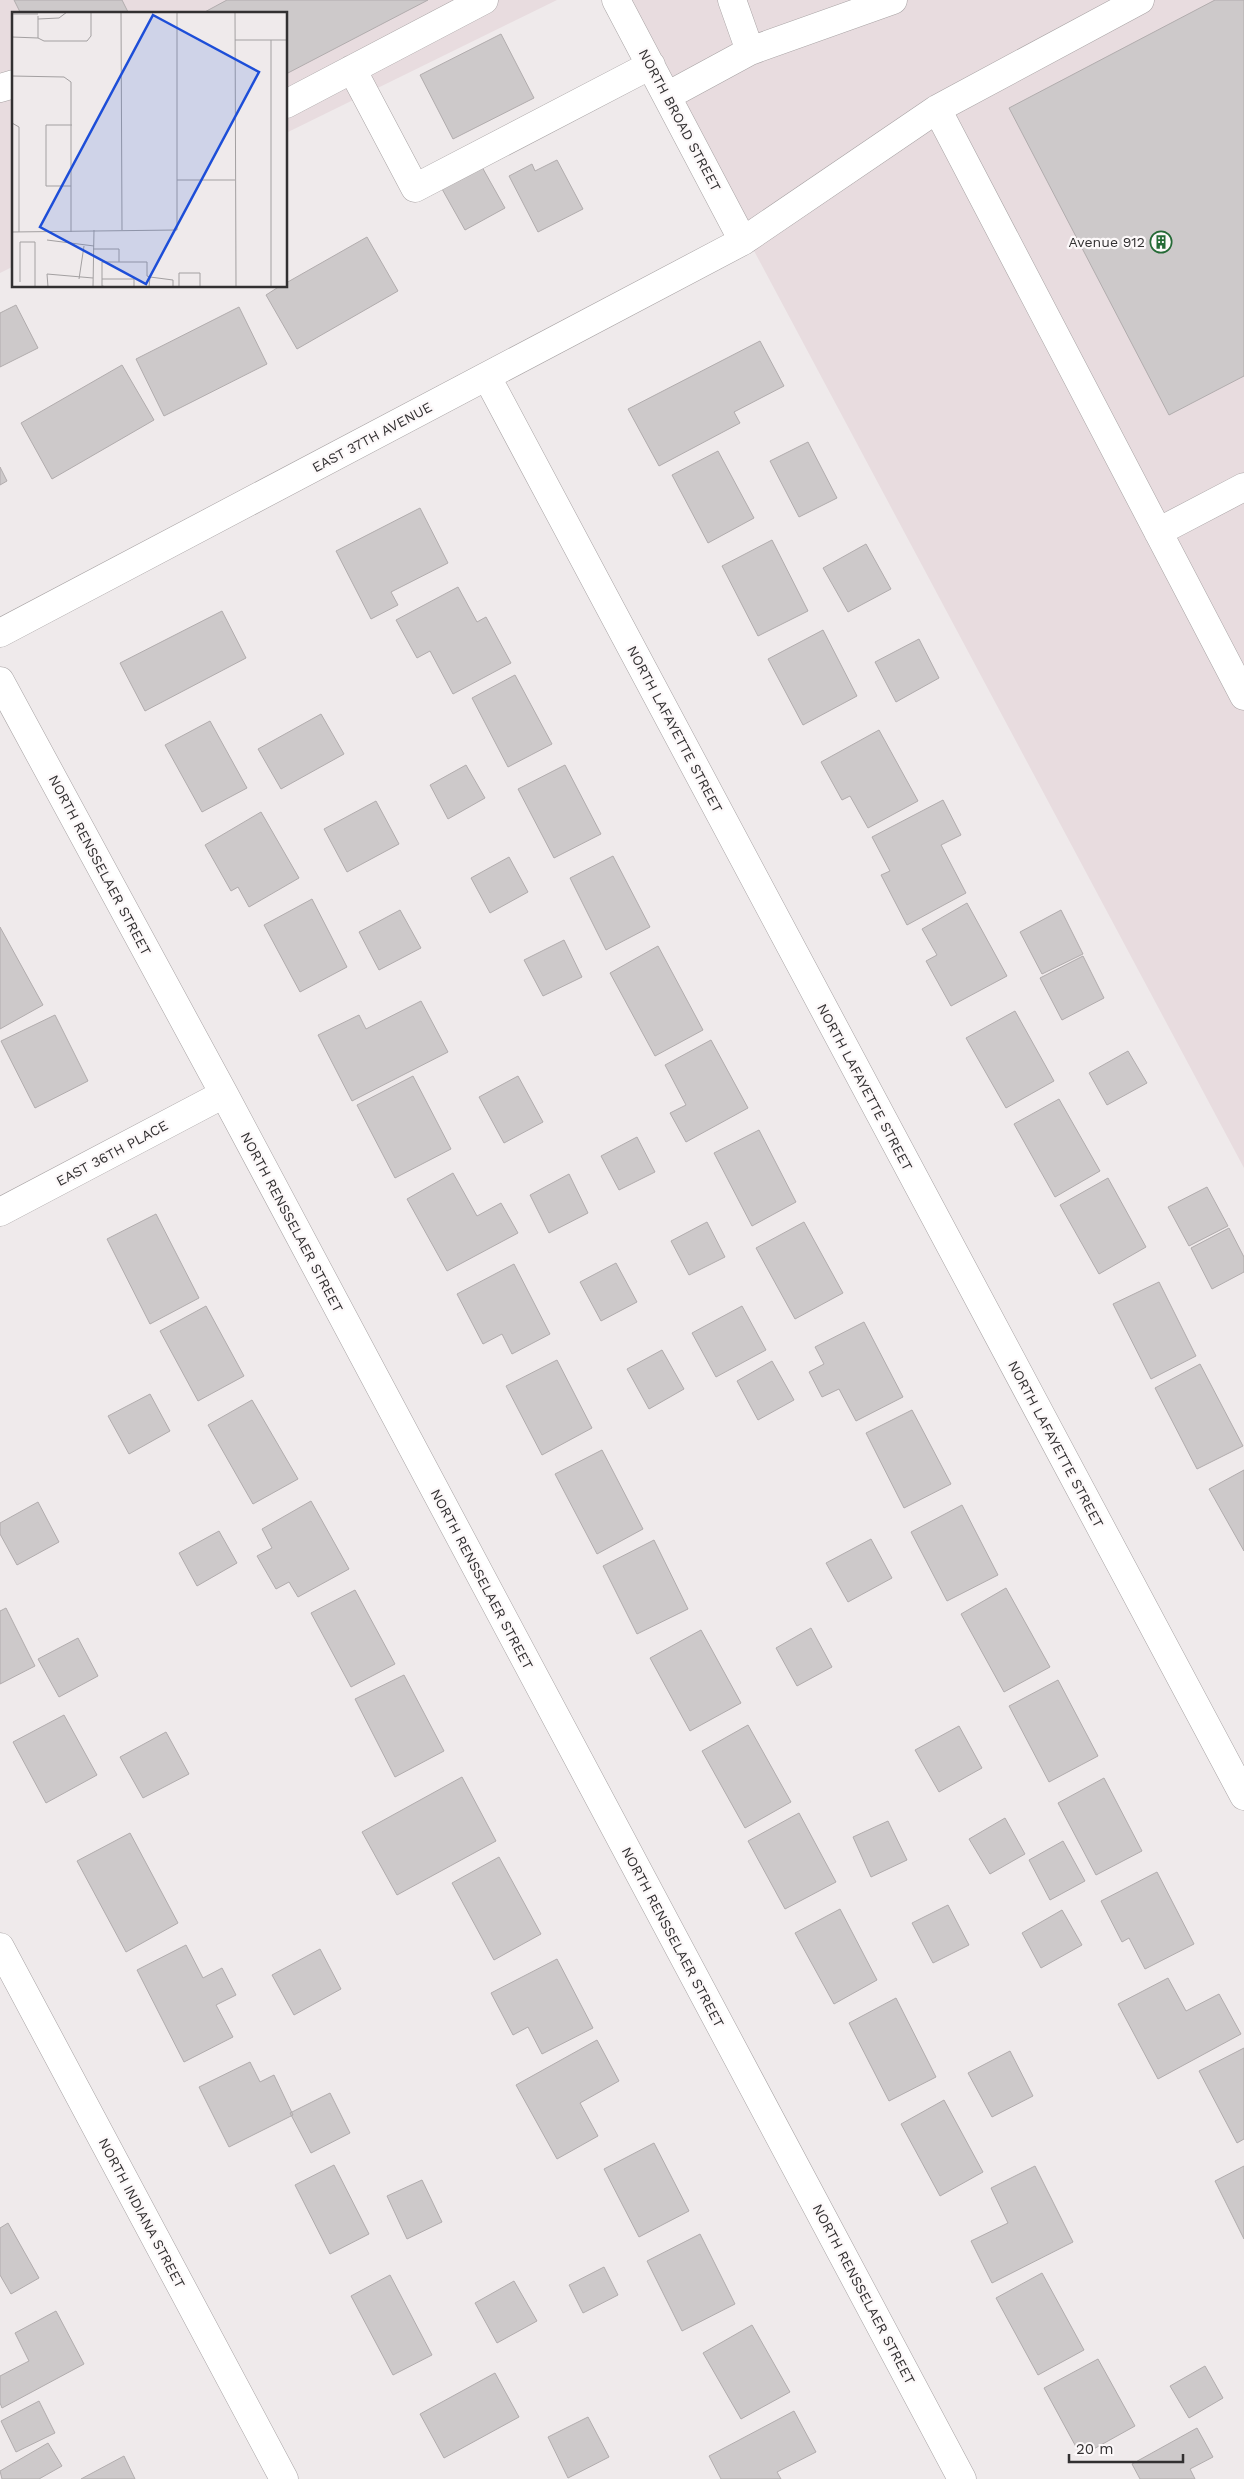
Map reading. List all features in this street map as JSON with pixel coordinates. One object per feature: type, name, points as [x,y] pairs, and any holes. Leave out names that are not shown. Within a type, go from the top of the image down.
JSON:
[{"type":"street","points":[[288,103],[484,0]]},
{"type":"street","name":"NORTH BROAD STREET","points":[[616,0],[743,241]]},
{"type":"street","points":[[732,0],[750,51]]},
{"type":"street","points":[[666,96],[750,51],[893,0]]},
{"type":"street","name":"EAST 37TH AVENUE","points":[[0,632],[743,241],[937,108],[1140,0]]},
{"type":"street","points":[[352,69],[415,188],[651,65]]},
{"type":"street","points":[[937,108],[1244,696]]},
{"type":"street","name":"NORTH LAFAYETTE STREET","points":[[487,377],[1244,1796]]},
{"type":"street","points":[[1158,532],[1244,487]]},
{"type":"street","name":"NORTH RENSSELAER STREET","points":[[0,681],[224,1094],[962,2479]]},
{"type":"street","name":"EAST 36TH PLACE","points":[[0,1212],[224,1094]]},
{"type":"street","name":"NORTH INDIANA STREET","points":[[0,1947],[284,2479]]},
{"type":"shaded area","points":[[0,0],[557,0],[288,132],[288,12],[12,12],[12,267],[0,273]]},
{"type":"shaded area","points":[[620,0],[1244,0],[1244,1168]]},
{"type":"building","points":[[14,0],[122,0],[128,12],[20,12]]},
{"type":"building","points":[[227,0],[428,0],[288,73],[288,12],[205,12]]},
{"type":"building","name":"Avenue 912","points":[[1215,0],[1244,0],[1244,376],[1169,415],[1009,108]]},
{"type":"building","points":[[501,34],[534,98],[453,139],[420,75]]},
{"type":"building","points":[[557,160],[583,209],[538,232],[509,176],[532,164],[535,171]]},
{"type":"building","points":[[482,167],[505,208],[465,230],[442,189]]},
{"type":"building","points":[[367,237],[398,291],[297,349],[266,295],[277,288],[288,288],[288,282]]},
{"type":"building","points":[[16,305],[38,348],[0,367],[0,313]]},
{"type":"building","points":[[239,307],[267,364],[164,416],[136,359]]},
{"type":"building","points":[[760,341],[784,386],[734,412],[740,423],[659,466],[628,409]]},
{"type":"building","points":[[122,365],[154,420],[52,479],[21,423]]},
{"type":"building","points":[[808,442],[837,498],[799,517],[770,461]]},
{"type":"building","points":[[718,451],[754,518],[708,543],[672,475]]},
{"type":"building","points":[[0,467],[7,481],[0,485]]},
{"type":"building","points":[[420,508],[448,563],[391,592],[398,605],[371,619],[336,551]]},
{"type":"building","points":[[772,540],[808,611],[758,636],[722,566]]},
{"type":"building","points":[[866,544],[891,589],[848,612],[823,568]]},
{"type":"building","points":[[458,587],[477,622],[486,617],[511,663],[453,694],[430,651],[417,658],[396,620]]},
{"type":"building","points":[[222,611],[246,658],[145,711],[120,663]]},
{"type":"building","points":[[823,630],[857,696],[803,725],[768,659]]},
{"type":"building","points":[[919,639],[939,678],[896,702],[875,662]]},
{"type":"building","points":[[515,675],[552,744],[508,767],[472,698]]},
{"type":"building","points":[[321,714],[344,754],[281,789],[258,749]]},
{"type":"building","points":[[210,721],[247,788],[202,812],[165,745]]},
{"type":"building","points":[[879,730],[918,801],[868,828],[850,796],[842,800],[821,762]]},
{"type":"building","points":[[466,765],[485,798],[448,819],[430,785]]},
{"type":"building","points":[[565,765],[601,834],[554,858],[518,789]]},
{"type":"building","points":[[943,800],[961,835],[941,845],[966,893],[907,925],[881,875],[890,871],[872,837]]},
{"type":"building","points":[[376,801],[399,844],[347,872],[324,829]]},
{"type":"building","points":[[261,812],[299,878],[249,907],[238,887],[231,891],[205,845]]},
{"type":"building","points":[[613,856],[650,927],[606,950],[570,878]]},
{"type":"building","points":[[509,857],[528,892],[490,913],[471,878]]},
{"type":"building","points":[[312,899],[347,967],[300,992],[264,925]]},
{"type":"building","points":[[967,903],[1007,976],[951,1006],[926,961],[937,955],[922,929]]},
{"type":"building","points":[[400,910],[421,948],[379,970],[359,932]]},
{"type":"building","points":[[1061,910],[1083,954],[1042,974],[1020,932]]},
{"type":"building","points":[[0,927],[43,1005],[0,1029]]},
{"type":"building","points":[[564,940],[582,977],[543,996],[524,960]]},
{"type":"building","points":[[658,946],[703,1030],[655,1056],[610,973]]},
{"type":"building","points":[[1083,956],[1104,998],[1062,1020],[1040,978]]},
{"type":"building","points":[[421,1001],[448,1052],[352,1101],[318,1035],[359,1015],[366,1029]]},
{"type":"building","points":[[1015,1011],[1054,1081],[1006,1108],[966,1038]]},
{"type":"building","points":[[55,1015],[88,1081],[35,1108],[1,1041]]},
{"type":"building","points":[[711,1040],[748,1108],[686,1142],[670,1113],[686,1105],[665,1065]]},
{"type":"building","points":[[1128,1051],[1147,1083],[1107,1105],[1089,1073]]},
{"type":"building","points":[[413,1076],[451,1149],[395,1178],[357,1105]]},
{"type":"building","points":[[518,1076],[543,1122],[504,1143],[479,1097]]},
{"type":"building","points":[[1059,1099],[1100,1171],[1055,1197],[1014,1124]]},
{"type":"building","points":[[759,1130],[796,1202],[752,1226],[714,1153]]},
{"type":"building","points":[[637,1137],[655,1172],[619,1190],[601,1156]]},
{"type":"building","points":[[453,1173],[477,1216],[501,1203],[518,1233],[447,1271],[407,1199]]},
{"type":"building","points":[[569,1174],[588,1213],[549,1233],[530,1195]]},
{"type":"building","points":[[1108,1178],[1146,1247],[1099,1274],[1060,1205]]},
{"type":"building","points":[[1207,1187],[1228,1226],[1189,1246],[1168,1207]]},
{"type":"building","points":[[156,1214],[199,1298],[150,1324],[107,1239]]},
{"type":"building","points":[[707,1222],[725,1257],[689,1275],[671,1241]]},
{"type":"building","points":[[804,1222],[843,1293],[795,1319],[756,1248]]},
{"type":"building","points":[[1229,1228],[1244,1257],[1244,1272],[1212,1289],[1191,1248]]},
{"type":"building","points":[[616,1263],[637,1302],[601,1321],[580,1282]]},
{"type":"building","points":[[514,1264],[550,1334],[512,1354],[502,1334],[483,1344],[457,1294]]},
{"type":"building","points":[[1159,1282],[1196,1356],[1151,1379],[1113,1304]]},
{"type":"building","points":[[206,1306],[244,1376],[198,1401],[160,1331]]},
{"type":"building","points":[[742,1306],[766,1350],[716,1377],[692,1333]]},
{"type":"building","points":[[864,1322],[903,1397],[856,1421],[839,1389],[822,1397],[809,1372],[824,1364],[815,1347]]},
{"type":"building","points":[[662,1350],[684,1389],[649,1409],[627,1369]]},
{"type":"building","points":[[557,1360],[592,1428],[542,1455],[506,1386]]},
{"type":"building","points":[[772,1361],[794,1400],[758,1420],[737,1381]]},
{"type":"building","points":[[1200,1364],[1243,1446],[1197,1469],[1155,1388]]},
{"type":"building","points":[[150,1394],[170,1431],[129,1454],[108,1416]]},
{"type":"building","points":[[252,1400],[298,1479],[253,1504],[208,1425]]},
{"type":"building","points":[[912,1410],[951,1484],[904,1508],[866,1433]]},
{"type":"building","points":[[602,1450],[643,1529],[597,1554],[555,1474]]},
{"type":"building","points":[[1244,1470],[1244,1551],[1209,1489]]},
{"type":"building","points":[[311,1501],[349,1569],[298,1597],[289,1582],[276,1589],[257,1556],[272,1548],[262,1529]]},
{"type":"building","points":[[38,1502],[59,1542],[17,1565],[0,1534],[0,1523]]},
{"type":"building","points":[[962,1505],[998,1575],[947,1601],[911,1532]]},
{"type":"building","points":[[219,1531],[237,1563],[197,1586],[179,1553]]},
{"type":"building","points":[[871,1539],[892,1578],[848,1602],[826,1563]]},
{"type":"building","points":[[654,1540],[688,1609],[637,1634],[603,1566]]},
{"type":"building","points":[[1006,1588],[1050,1667],[1004,1692],[961,1614]]},
{"type":"building","points":[[355,1590],[395,1664],[351,1687],[311,1613]]},
{"type":"building","points":[[6,1608],[35,1666],[0,1684],[0,1611]]},
{"type":"building","points":[[811,1628],[832,1667],[797,1686],[776,1648]]},
{"type":"building","points":[[701,1630],[741,1703],[690,1731],[650,1658]]},
{"type":"building","points":[[78,1638],[98,1676],[59,1697],[38,1659]]},
{"type":"building","points":[[404,1675],[444,1751],[395,1777],[355,1699]]},
{"type":"building","points":[[1058,1680],[1098,1756],[1049,1782],[1009,1706]]},
{"type":"building","points":[[64,1715],[97,1775],[46,1803],[13,1742]]},
{"type":"building","points":[[748,1725],[791,1802],[745,1828],[702,1751]]},
{"type":"building","points":[[959,1726],[982,1768],[939,1792],[915,1750]]},
{"type":"building","points":[[166,1732],[189,1774],[143,1798],[120,1757]]},
{"type":"building","points":[[462,1777],[496,1841],[397,1895],[362,1832]]},
{"type":"building","points":[[1104,1778],[1142,1851],[1096,1875],[1058,1803]]},
{"type":"building","points":[[799,1813],[836,1882],[785,1909],[748,1841]]},
{"type":"building","points":[[1005,1818],[1025,1854],[990,1874],[969,1839]]},
{"type":"building","points":[[888,1821],[907,1860],[871,1877],[853,1837]]},
{"type":"building","points":[[130,1833],[178,1923],[126,1952],[77,1861]]},
{"type":"building","points":[[1063,1841],[1085,1881],[1050,1900],[1029,1860]]},
{"type":"building","points":[[499,1857],[541,1934],[494,1960],[452,1883]]},
{"type":"building","points":[[1157,1872],[1194,1944],[1145,1969],[1129,1938],[1122,1942],[1101,1901]]},
{"type":"building","points":[[948,1905],[969,1945],[933,1963],[912,1923]]},
{"type":"building","points":[[840,1909],[877,1980],[834,2004],[795,1933]]},
{"type":"building","points":[[1062,1910],[1082,1945],[1041,1968],[1022,1933]]},
{"type":"building","points":[[186,1945],[203,1978],[222,1968],[236,1995],[216,2005],[233,2037],[184,2062],[137,1970]]},
{"type":"building","points":[[320,1949],[341,1989],[294,2015],[272,1975]]},
{"type":"building","points":[[557,1959],[593,2028],[542,2054],[528,2027],[513,2035],[491,1993]]},
{"type":"building","points":[[1168,1978],[1186,2011],[1219,1994],[1241,2034],[1158,2079],[1118,2004]]},
{"type":"building","points":[[896,1998],[936,2077],[889,2101],[849,2023]]},
{"type":"building","points":[[597,2040],[619,2081],[580,2103],[598,2136],[557,2159],[516,2085]]},
{"type":"building","points":[[1244,2048],[1244,2139],[1237,2143],[1199,2071]]},
{"type":"building","points":[[1010,2051],[1033,2096],[992,2117],[968,2073]]},
{"type":"building","points":[[250,2062],[260,2082],[274,2075],[293,2115],[229,2147],[199,2087]]},
{"type":"building","points":[[330,2093],[350,2133],[311,2153],[290,2113]]},
{"type":"building","points":[[944,2100],[983,2172],[940,2196],[901,2124]]},
{"type":"building","points":[[654,2143],[689,2211],[639,2237],[604,2169]]},
{"type":"building","points":[[334,2165],[369,2234],[330,2254],[295,2185]]},
{"type":"building","points":[[1035,2166],[1073,2242],[992,2283],[971,2241],[1008,2223],[991,2188]]},
{"type":"building","points":[[1244,2166],[1244,2239],[1215,2181]]},
{"type":"building","points":[[422,2180],[442,2222],[407,2239],[387,2196]]},
{"type":"building","points":[[8,2223],[39,2278],[11,2294],[0,2275],[0,2228]]},
{"type":"building","points":[[700,2234],[735,2304],[682,2331],[647,2261]]},
{"type":"building","points":[[604,2267],[618,2295],[583,2313],[569,2285]]},
{"type":"building","points":[[1042,2273],[1084,2350],[1038,2375],[996,2298]]},
{"type":"building","points":[[390,2275],[432,2355],[393,2375],[351,2296]]},
{"type":"building","points":[[514,2281],[537,2321],[497,2343],[475,2303]]},
{"type":"building","points":[[56,2311],[84,2364],[2,2408],[0,2403],[0,2376],[29,2361],[15,2333]]},
{"type":"building","points":[[752,2325],[790,2392],[741,2419],[703,2353]]},
{"type":"building","points":[[1098,2359],[1135,2426],[1081,2456],[1044,2388]]},
{"type":"building","points":[[1205,2366],[1223,2398],[1189,2418],[1170,2386]]},
{"type":"building","points":[[495,2373],[519,2417],[444,2458],[420,2414]]},
{"type":"building","points":[[39,2401],[55,2433],[16,2452],[1,2421]]},
{"type":"building","points":[[794,2411],[816,2452],[777,2472],[781,2479],[721,2479],[709,2456]]},
{"type":"building","points":[[588,2417],[609,2457],[568,2478],[548,2437]]},
{"type":"building","points":[[1197,2428],[1213,2457],[1190,2469],[1195,2479],[1140,2479],[1132,2464]]},
{"type":"building","points":[[48,2443],[62,2466],[39,2479],[2,2479],[0,2471]]},
{"type":"building","points":[[124,2456],[135,2479],[81,2479]]},
{"type":"place","name":"Avenue 912","points":[[1161,242]]}]
